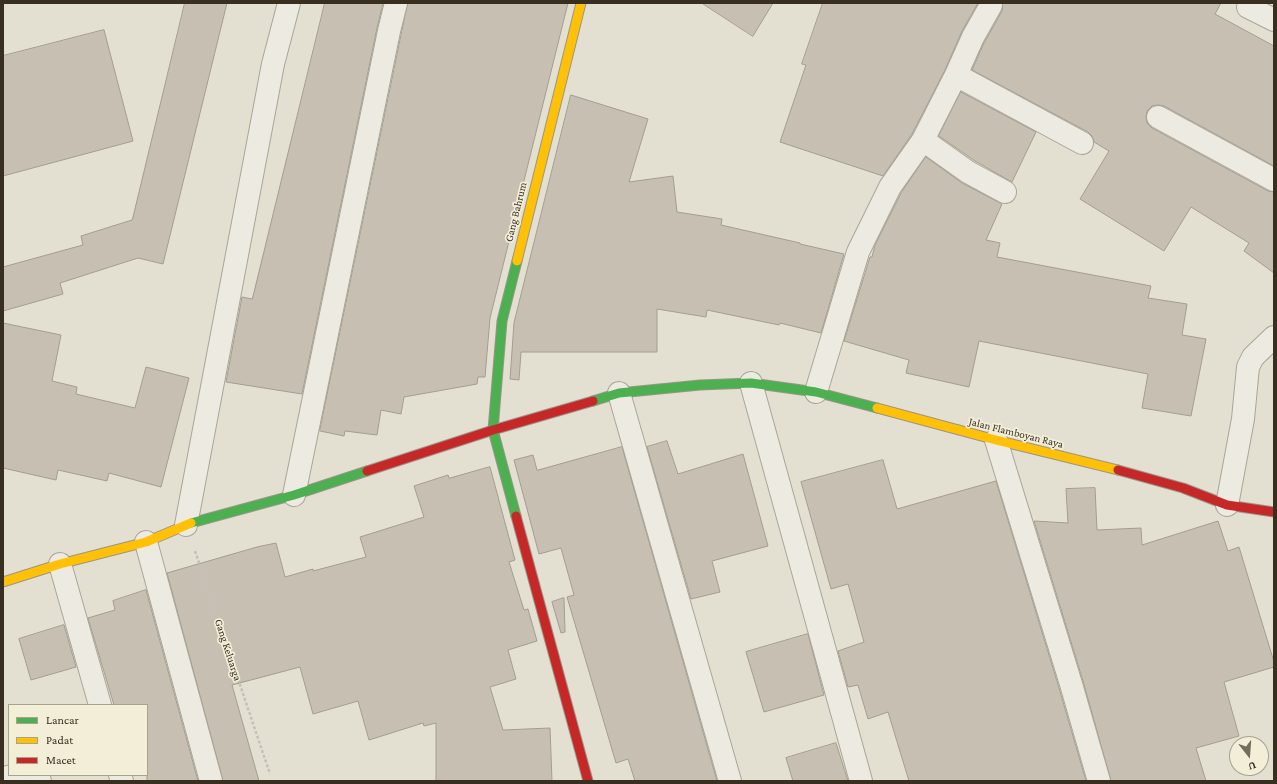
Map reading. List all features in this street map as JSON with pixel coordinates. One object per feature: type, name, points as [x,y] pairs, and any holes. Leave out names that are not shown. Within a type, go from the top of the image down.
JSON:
[{"type":"main road","name":"Gang Bahrum","points":[[581,3],[502,321],[493,430],[588,781]]},
{"type":"main road","name":"Jalan Flamboyan Raya","points":[[3,582],[60,564],[146,542],[186,525],[294,495],[493,430],[619,393],[700,385],[751,383],[816,392],[996,440],[1140,475],[1183,488],[1227,505],[1274,512]]},
{"type":"street","points":[[186,525],[273,64],[289,3]]},
{"type":"street","points":[[294,495],[387,38],[396,3]]},
{"type":"street","points":[[816,392],[858,252],[890,187],[923,140],[956,75],[973,37],[991,5]]},
{"type":"street","points":[[1248,6],[1274,20]]},
{"type":"street","points":[[956,75],[1082,143]]},
{"type":"street","points":[[1158,117],[1274,180]]},
{"type":"street","points":[[923,140],[968,172],[1005,192]]},
{"type":"street","points":[[1227,505],[1244,418],[1248,367],[1252,357],[1274,337]]},
{"type":"street","points":[[751,383],[861,781]]},
{"type":"street","points":[[619,393],[730,781]]},
{"type":"street","points":[[996,440],[1069,676],[1099,781]]},
{"type":"street","points":[[146,542],[211,781]]},
{"type":"street","points":[[60,564],[100,704]]},
{"type":"path","name":"Gang Keluarga","points":[[186,525],[270,774]]},
{"type":"building","points":[[185,3],[227,3],[163,264],[138,258],[60,283],[63,294],[3,311],[3,267],[83,245],[81,236],[132,220]]},
{"type":"building","points":[[325,3],[383,3],[302,394],[226,382],[242,297],[252,299]]},
{"type":"building","points":[[408,3],[568,3],[490,318],[485,377],[478,377],[477,384],[404,397],[401,414],[381,410],[377,435],[345,431],[344,436],[320,431]]},
{"type":"building","points":[[702,3],[773,3],[753,36]]},
{"type":"building","points":[[823,3],[978,3],[962,31],[945,70],[912,134],[883,176],[780,142],[806,65],[802,64]]},
{"type":"building","points":[[1003,3],[1221,3],[1215,14],[1274,46],[1274,166],[1164,106],[1152,106],[1147,111],[1146,117],[1147,123],[1152,128],[1268,191],[1274,192],[1274,273],[1244,251],[1249,243],[1191,207],[1164,251],[1080,199],[1109,151],[1094,142],[1092,136],[1088,132],[972,70],[984,43],[1002,11]]},
{"type":"building","points":[[104,30],[133,141],[3,176],[3,56]]},
{"type":"building","points":[[961,92],[1036,132],[1012,182],[975,161],[939,136]]},
{"type":"building","points":[[571,95],[648,119],[629,182],[673,176],[677,212],[722,219],[721,225],[844,254],[821,333],[780,323],[779,325],[707,310],[706,317],[657,309],[657,352],[521,352],[519,380],[510,379],[514,323]]},
{"type":"building","points":[[926,157],[962,183],[1002,204],[986,240],[1000,243],[997,257],[1151,286],[1148,298],[1187,304],[1182,335],[1206,339],[1191,416],[1142,408],[1148,374],[979,341],[969,387],[906,373],[909,360],[844,341],[875,245],[901,193]]},
{"type":"building","points":[[3,323],[61,335],[52,381],[77,387],[76,394],[135,408],[146,367],[189,378],[161,487],[109,473],[107,481],[58,470],[56,480],[3,468]]},
{"type":"building","points":[[667,441],[678,474],[743,454],[768,546],[712,561],[720,592],[691,599],[647,447]]},
{"type":"building","points":[[622,447],[717,781],[635,781],[628,759],[616,763],[567,597],[574,595],[561,548],[539,554],[514,460],[533,455],[537,470]]},
{"type":"building","points":[[883,460],[897,509],[996,481],[1086,781],[909,781],[888,712],[868,719],[858,685],[848,687],[838,651],[864,642],[848,584],[831,589],[801,482]]},
{"type":"building","points":[[490,467],[515,560],[509,562],[524,610],[528,609],[537,641],[508,650],[516,679],[490,687],[503,730],[550,728],[552,781],[436,781],[436,723],[424,726],[423,723],[369,740],[358,701],[313,714],[300,667],[232,685],[259,781],[223,781],[167,573],[276,543],[285,577],[366,557],[360,537],[424,517],[414,486],[448,475],[449,478]]},
{"type":"building","points":[[1095,488],[1097,530],[1141,528],[1142,545],[1218,521],[1228,551],[1239,547],[1274,662],[1274,667],[1224,682],[1239,736],[1229,736],[1229,739],[1196,748],[1206,781],[1111,781],[1083,681],[1034,521],[1068,523],[1066,489]]},
{"type":"building","points":[[146,590],[198,781],[147,781],[148,704],[114,704],[88,618],[115,610],[113,601]]},
{"type":"building","points":[[564,598],[565,632],[561,633],[552,602]]},
{"type":"building","points":[[64,625],[76,667],[31,680],[19,639]]},
{"type":"building","points":[[808,634],[824,695],[764,712],[746,652]]},
{"type":"building","points":[[836,743],[848,781],[793,781],[786,758]]},
{"type":"traffic: fast","points":[[516,516],[493,430],[502,321],[517,261]]},
{"type":"traffic: fast","points":[[593,401],[619,393],[700,385],[751,383],[816,392],[877,408]]},
{"type":"traffic: fast","points":[[191,523],[294,495],[367,471]]},
{"type":"traffic: slow","points":[[517,261],[581,3]]},
{"type":"traffic: slow","points":[[877,408],[996,440],[1118,470]]},
{"type":"traffic: slow","points":[[3,582],[60,564],[146,542],[191,523]]},
{"type":"traffic: jam","points":[[367,471],[493,430],[593,401]]},
{"type":"traffic: jam","points":[[1118,470],[1183,488],[1227,505],[1274,512]]},
{"type":"traffic: jam","points":[[516,516],[588,781]]}]
